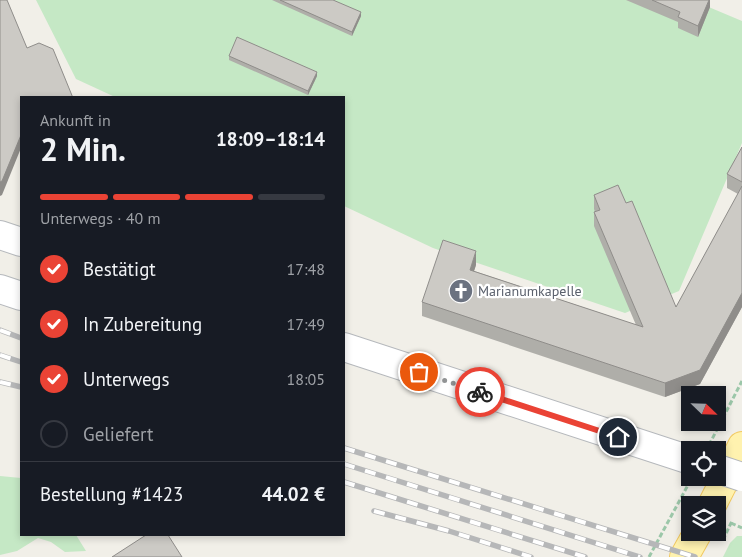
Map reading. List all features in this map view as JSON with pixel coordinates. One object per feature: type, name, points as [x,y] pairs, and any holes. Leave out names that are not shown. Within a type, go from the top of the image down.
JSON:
[{"type":"main road","points":[[726,501],[742,446]]},
{"type":"main road","points":[[684,557],[704,541]]},
{"type":"street","points":[[0,235],[20,242]]},
{"type":"street","points":[[0,289],[20,296]]},
{"type":"street","points":[[345,347],[681,457]]},
{"type":"street","points":[[726,472],[742,477]]},
{"type":"path","points":[[711,441],[742,381]]},
{"type":"path","points":[[649,557],[688,486]]},
{"type":"path","points":[[726,516],[731,523],[742,528]]},
{"type":"path","points":[[726,526],[731,523]]},
{"type":"green space","points":[[36,0],[692,0],[742,21],[742,143],[679,291],[625,313],[433,248],[345,206],[345,96],[113,96],[76,79]]},
{"type":"green space","points":[[0,476],[20,478],[20,536],[77,536],[86,551],[65,552],[51,542],[38,538],[17,551],[0,555]]},
{"type":"green space","points":[[737,536],[742,536],[742,557],[723,557],[730,543]]},
{"type":"building","points":[[0,0],[7,0],[27,48],[39,43],[53,49],[72,96],[20,96],[20,137],[0,182]]},
{"type":"building","points":[[280,0],[333,0],[361,12],[352,32]]},
{"type":"building","points":[[652,0],[709,0],[698,26],[678,17],[680,12]]},
{"type":"building","points":[[237,37],[317,72],[308,91],[229,56]]},
{"type":"building","points":[[742,147],[742,182],[727,174]]},
{"type":"building","name":"Marianumkapelle","points":[[618,185],[626,203],[632,201],[676,307],[742,186],[742,293],[700,370],[665,383],[422,302],[443,240],[476,251],[470,270],[643,327],[594,212],[600,210],[594,195]]},
{"type":"building","points":[[144,536],[169,536],[182,557],[112,557]]},
{"type":"railway","points":[[0,330],[20,338]]},
{"type":"railway","points":[[0,355],[20,362]]},
{"type":"railway","points":[[0,382],[20,387]]},
{"type":"railway","points":[[345,448],[695,557]]},
{"type":"railway","points":[[345,464],[640,557]]},
{"type":"railway","points":[[345,482],[585,557]]},
{"type":"railway","points":[[374,511],[449,531],[531,557]]},
{"type":"way so far","points":[[419,372],[480,392]]},
{"type":"place","name":"Marianumkapelle","points":[[461,291]]},
{"type":"route","points":[[480,392],[618,437]]}]
